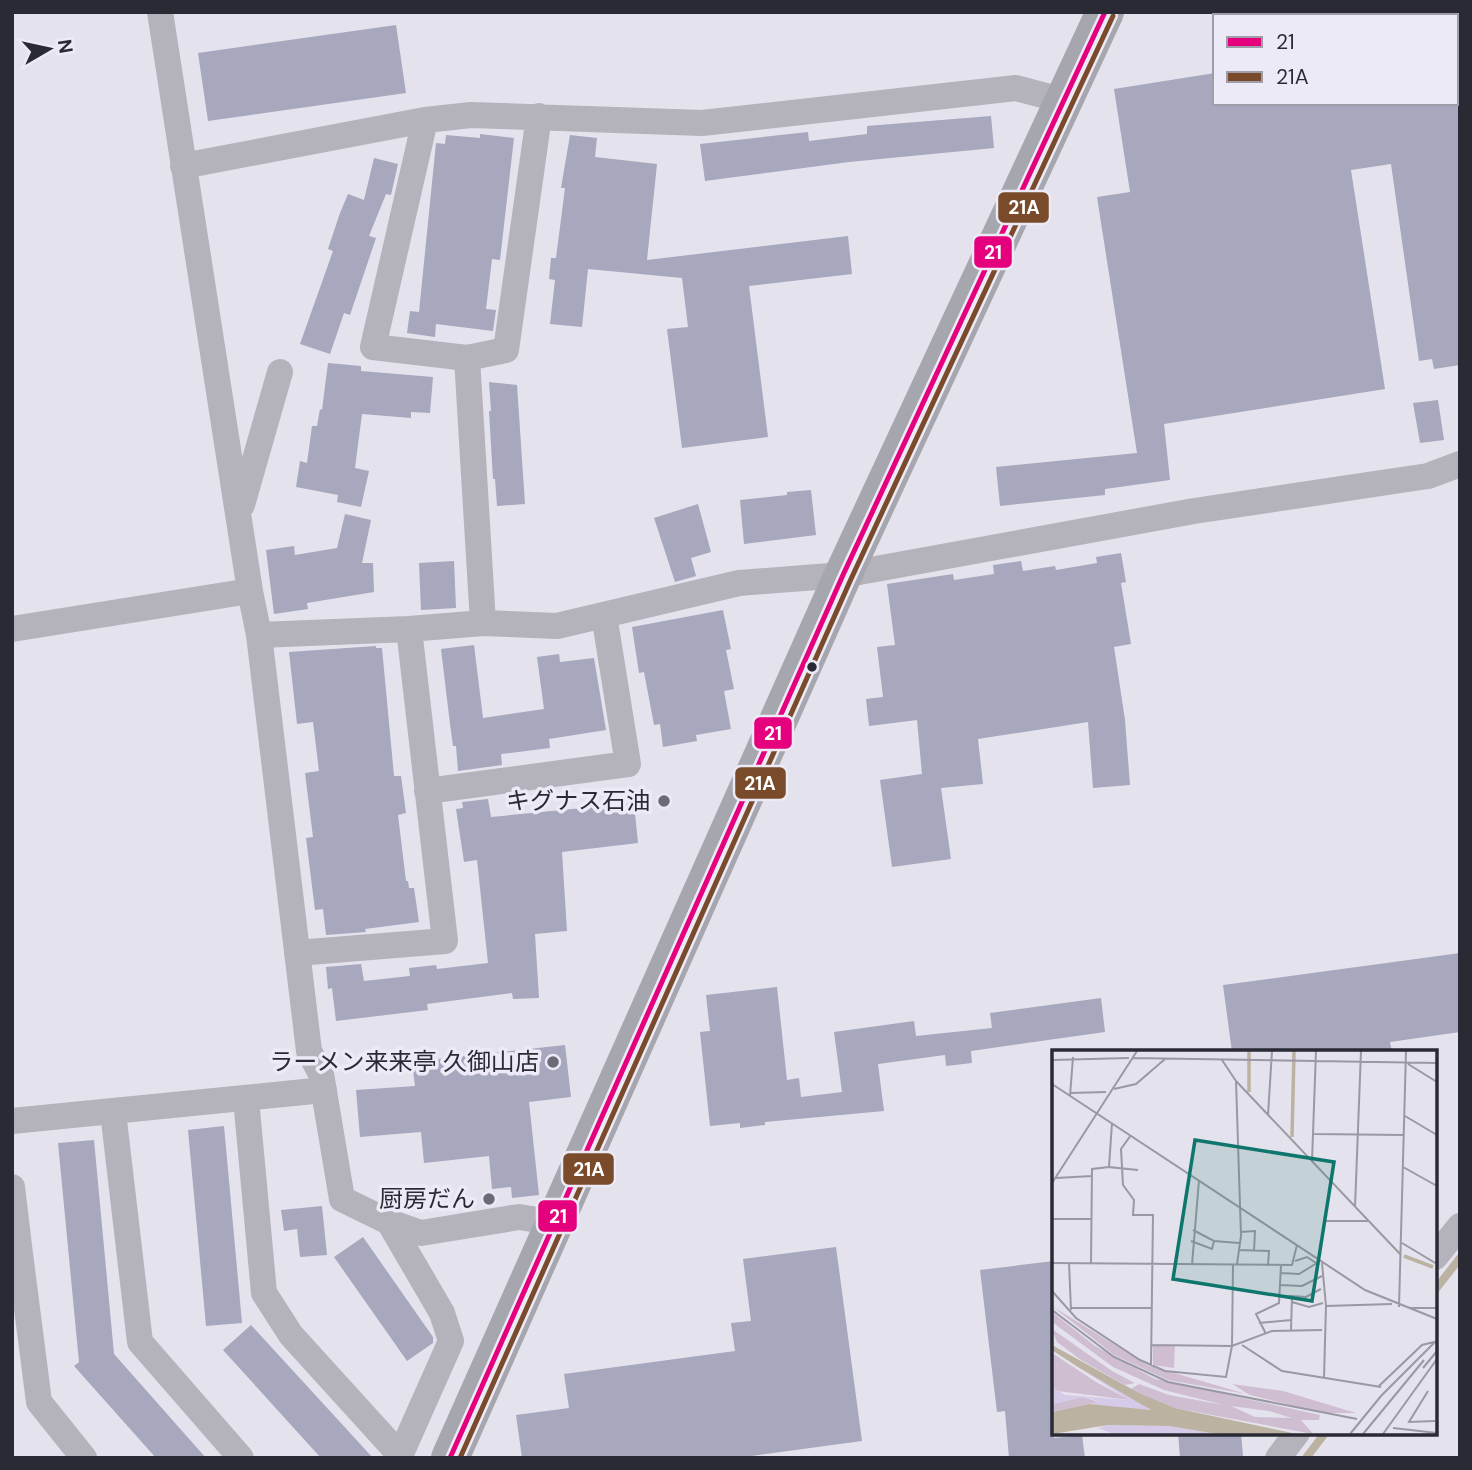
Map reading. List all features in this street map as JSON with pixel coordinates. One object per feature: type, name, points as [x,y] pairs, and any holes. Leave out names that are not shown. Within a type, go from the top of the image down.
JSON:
[{"type":"main road","points":[[450,1458],[843,575],[1105,12]]},
{"type":"street","points":[[160,12],[259,635],[309,1051],[321,1074],[342,1199],[389,1222],[421,1233],[519,1217],[556,1223]]},
{"type":"street","points":[[183,166],[425,120],[471,115],[702,123],[1016,88],[1065,101]]},
{"type":"street","points":[[425,120],[373,348],[467,358],[506,350],[539,117]]},
{"type":"street","points":[[467,358],[483,623]]},
{"type":"street","points":[[240,513],[280,372]]},
{"type":"street","points":[[259,635],[483,623],[557,626],[739,583],[843,575],[1194,511],[1427,476],[1460,464]]},
{"type":"street","points":[[12,629],[250,591]]},
{"type":"street","points":[[427,791],[628,764],[604,615]]},
{"type":"street","points":[[297,953],[445,941],[409,629]]},
{"type":"street","points":[[12,1121],[324,1090]]},
{"type":"street","points":[[246,1099],[264,1293],[291,1335],[399,1457],[451,1341],[442,1313],[389,1222]]},
{"type":"street","points":[[113,1112],[140,1342],[241,1458]]},
{"type":"street","points":[[12,1187],[16,1254],[39,1402],[84,1458]]},
{"type":"street","points":[[1278,1458],[1295,1435]]},
{"type":"building","points":[[396,25],[406,93],[208,121],[198,53]]},
{"type":"building","points":[[1213,73],[1213,105],[1460,103],[1460,365],[1434,369],[1432,359],[1419,361],[1391,164],[1351,170],[1385,389],[1164,424],[1170,480],[1105,489],[1105,495],[1000,506],[996,467],[1137,453],[1097,197],[1130,192],[1114,89]]},
{"type":"building","points":[[991,116],[994,148],[849,162],[705,181],[700,144],[808,132],[809,141],[867,134],[867,126]]},
{"type":"building","points":[[480,134],[514,138],[500,260],[492,259],[486,309],[496,310],[493,331],[436,324],[435,337],[407,333],[410,311],[419,312],[436,143],[445,144],[446,135],[480,138]]},
{"type":"building","points":[[570,135],[597,138],[595,157],[657,164],[647,260],[848,236],[852,274],[749,286],[768,437],[682,448],[667,329],[688,327],[682,278],[588,269],[582,327],[550,324],[555,280],[549,279],[551,258],[556,258],[565,188],[561,188]]},
{"type":"building","points":[[374,158],[398,164],[391,195],[386,194],[369,236],[376,238],[350,315],[344,313],[330,354],[300,344],[333,251],[328,249],[340,213],[348,194],[364,200]]},
{"type":"building","points":[[328,363],[361,366],[361,371],[433,377],[430,413],[411,412],[411,418],[362,414],[355,468],[369,471],[361,507],[337,502],[338,495],[296,487],[300,461],[307,463],[312,426],[317,426],[320,409],[322,410]]},
{"type":"building","points":[[489,382],[517,385],[525,504],[497,506],[493,479]]},
{"type":"building","points":[[1438,400],[1444,440],[1420,443],[1413,403]]},
{"type":"building","points":[[811,490],[816,535],[744,544],[740,500]]},
{"type":"building","points":[[698,504],[711,552],[691,558],[696,576],[675,582],[654,518]]},
{"type":"building","points":[[345,514],[371,520],[362,563],[373,563],[374,592],[307,603],[308,609],[274,614],[266,550],[294,546],[295,555],[337,548]]},
{"type":"building","points":[[1121,553],[1126,582],[1121,583],[1131,644],[1114,647],[1125,720],[1130,785],[1093,788],[1088,722],[978,739],[983,784],[941,788],[951,859],[892,867],[880,780],[922,774],[917,720],[869,726],[866,699],[883,697],[877,647],[895,645],[887,584],[953,574],[954,580],[994,574],[993,565],[1021,561],[1023,571],[1055,566],[1056,570],[1097,563],[1096,557]]},
{"type":"building","points":[[454,561],[456,608],[421,610],[419,563]]},
{"type":"building","points":[[723,610],[731,649],[726,650],[734,689],[724,691],[731,729],[696,735],[697,741],[663,747],[660,724],[654,725],[644,672],[639,673],[632,627]]},
{"type":"building","points":[[474,645],[483,718],[544,709],[537,657],[559,654],[560,662],[594,658],[606,730],[549,739],[550,748],[501,754],[502,765],[458,771],[441,649]]},
{"type":"building","points":[[376,646],[382,648],[394,776],[401,776],[406,813],[398,815],[406,881],[409,888],[414,888],[419,922],[365,929],[366,932],[326,935],[323,909],[315,910],[306,838],[313,837],[305,773],[319,771],[313,722],[297,724],[289,652]]},
{"type":"building","points":[[488,799],[491,817],[634,803],[638,843],[562,852],[567,931],[535,934],[539,998],[513,999],[512,993],[427,1004],[428,1010],[336,1021],[326,967],[361,964],[364,981],[410,976],[409,968],[436,965],[437,969],[488,963],[477,860],[464,862],[456,809],[463,808],[462,802]]},
{"type":"building","points":[[1460,953],[1460,1032],[1390,1042],[1392,1050],[1232,1050],[1223,985]]},
{"type":"building","points":[[777,987],[787,1080],[799,1078],[801,1097],[842,1092],[834,1032],[914,1021],[916,1036],[992,1028],[990,1013],[1101,998],[1105,1032],[971,1051],[972,1063],[946,1066],[945,1055],[878,1064],[884,1111],[765,1122],[765,1125],[740,1128],[740,1123],[710,1126],[700,1032],[710,1031],[706,995]]},
{"type":"building","points":[[565,1045],[571,1097],[529,1102],[539,1195],[512,1198],[511,1187],[492,1189],[489,1156],[424,1163],[421,1132],[360,1137],[356,1090],[415,1086],[412,1062]]},
{"type":"building","points":[[224,1126],[242,1323],[206,1326],[188,1130]]},
{"type":"building","points":[[94,1140],[114,1354],[206,1458],[156,1458],[74,1366],[79,1362],[58,1143]]},
{"type":"building","points":[[322,1206],[327,1255],[300,1257],[297,1229],[284,1231],[281,1210]]},
{"type":"building","points":[[363,1237],[433,1337],[433,1343],[407,1361],[334,1257]]},
{"type":"building","points":[[836,1247],[862,1441],[737,1458],[522,1458],[516,1415],[569,1408],[564,1374],[735,1351],[731,1323],[751,1321],[743,1259]]},
{"type":"building","points":[[1052,1261],[1052,1435],[1054,1438],[1082,1435],[1085,1458],[1009,1458],[1005,1411],[997,1412],[980,1270]]},
{"type":"building","points":[[251,1325],[373,1458],[321,1458],[223,1350]]},
{"type":"building","points":[[1178,1435],[1241,1435],[1243,1456],[1180,1458]]},
{"type":"waterway","points":[[1437,1287],[1460,1258]]},
{"type":"waterway","points":[[1306,1458],[1323,1435]]},
{"type":"transit line","name":"21","points":[[450,1458],[843,575],[1105,12]]},
{"type":"transit line","name":"21A","points":[[460,1458],[851,579],[1113,16]]},
{"type":"place","name":"キグナス石油","points":[[664,801]]},
{"type":"place","name":"ラーメン来来亭 久御山店","points":[[553,1062]]},
{"type":"place","name":"厨房だん","points":[[489,1199]]}]
